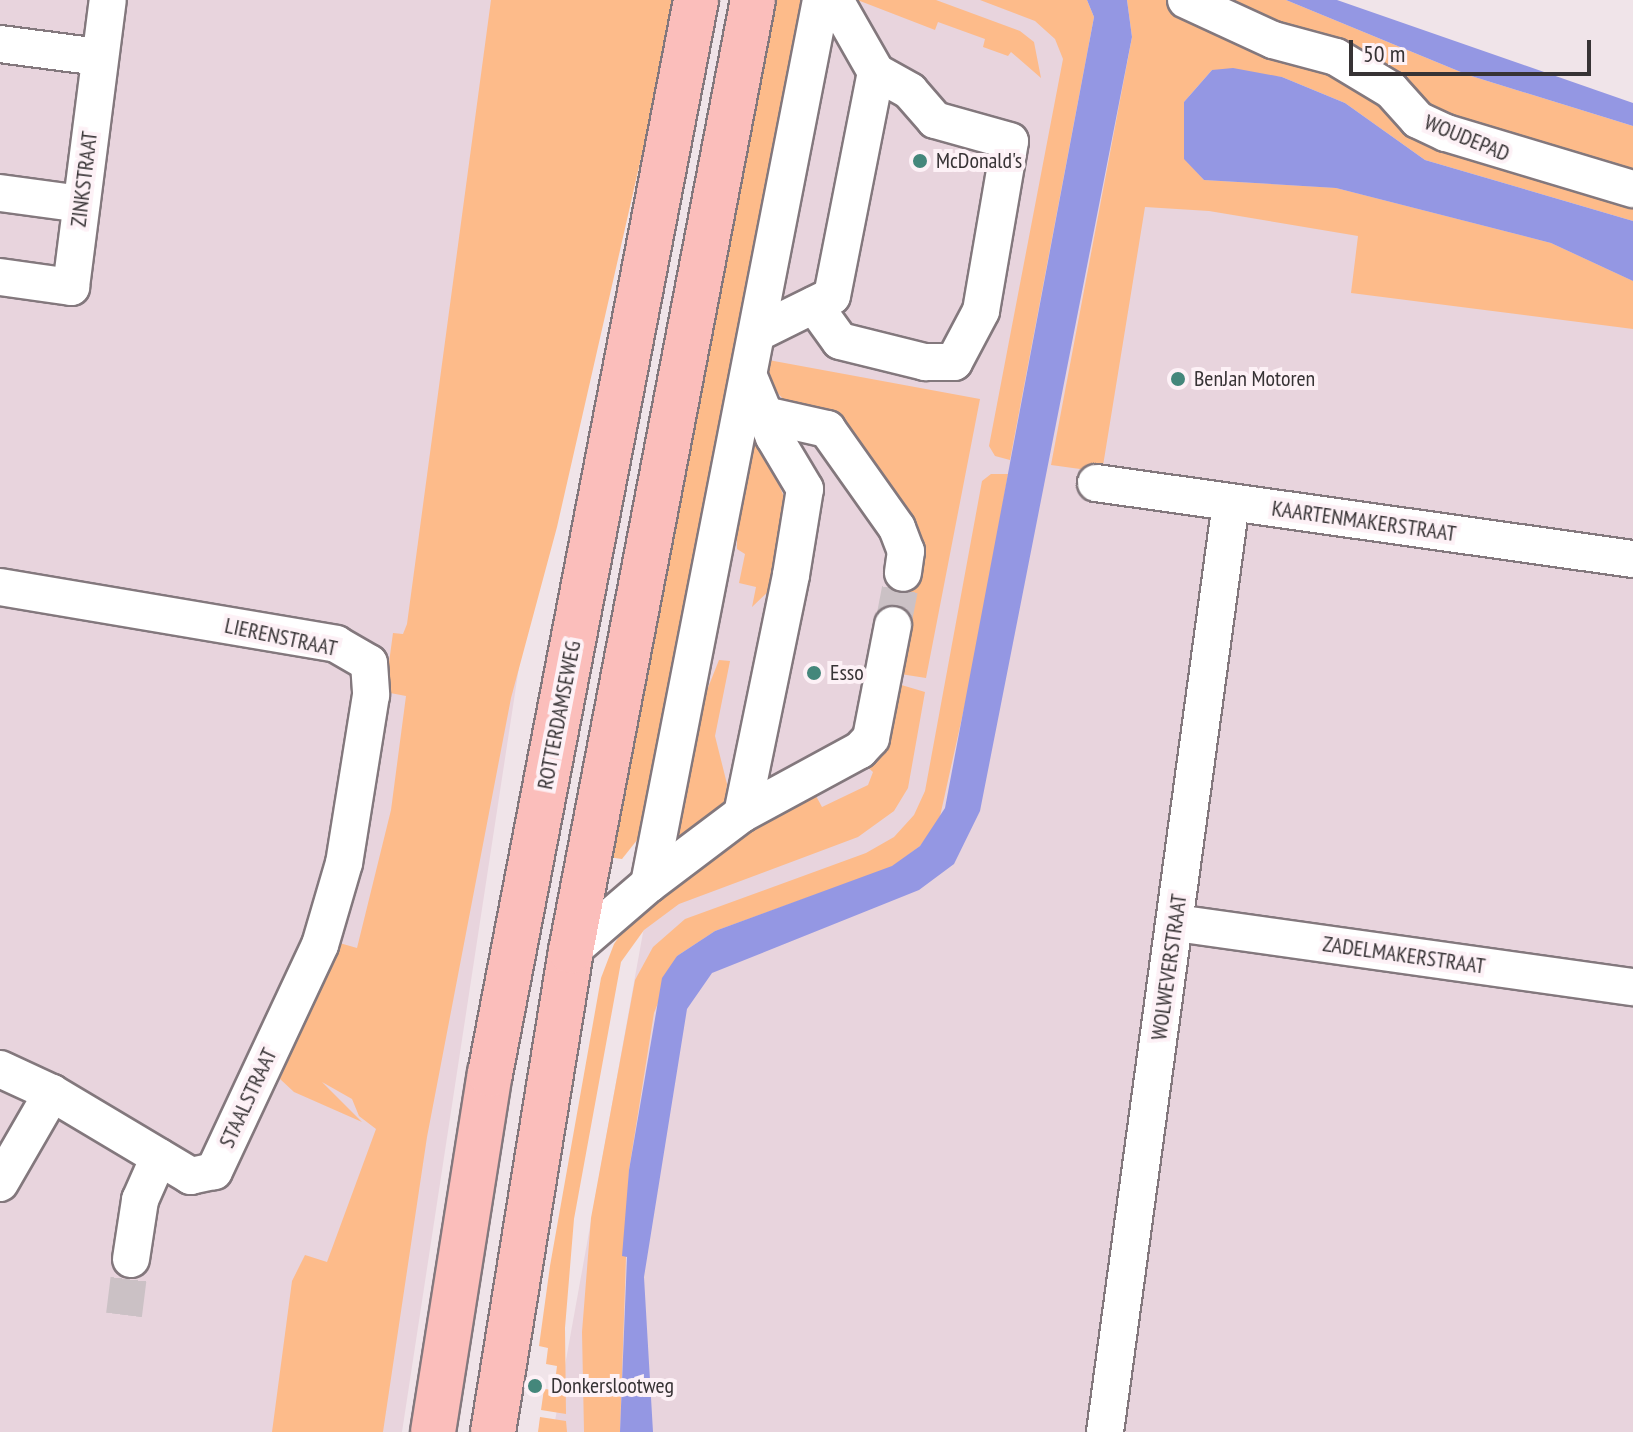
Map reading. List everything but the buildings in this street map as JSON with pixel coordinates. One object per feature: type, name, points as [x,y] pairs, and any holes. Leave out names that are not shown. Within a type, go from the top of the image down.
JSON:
[{"type":"main road","name":"ROTTERDAMSEWEG","points":[[433,1432],[490,1074],[696,0]]},
{"type":"main road","points":[[493,1432],[571,951],[753,0]]},
{"type":"street","name":"ZINKSTRAAT","points":[[0,277],[71,287],[108,0]]},
{"type":"street","points":[[649,884],[750,379],[821,0]]},
{"type":"street","points":[[814,305],[840,341],[866,350],[954,362],[981,311],[1010,141],[935,120],[910,91],[876,72],[835,0]]},
{"type":"street","name":"WOUDEPAD","points":[[1186,0],[1273,40],[1336,57],[1391,90],[1418,120],[1446,133],[1633,189]]},
{"type":"street","points":[[0,44],[99,57]]},
{"type":"street","points":[[759,332],[832,296],[876,72]]},
{"type":"street","points":[[0,193],[81,204]]},
{"type":"street","points":[[742,814],[805,489],[765,415],[750,379]]},
{"type":"street","points":[[765,415],[827,429],[897,528],[906,551],[903,573]]},
{"type":"street","name":"KAARTENMAKERSTRAAT","points":[[1096,483],[1633,559]]},
{"type":"street","name":"WOLWEVERSTRAAT","points":[[1105,1432],[1231,502]]},
{"type":"street","name":"LIERENSTRAAT","points":[[0,587],[336,644],[369,663],[371,695],[344,863],[320,945]]},
{"type":"street","points":[[571,951],[649,884],[742,814],[860,750],[871,738],[893,625]]},
{"type":"street","name":"ZADELMAKERSTRAAT","points":[[1176,923],[1633,987]]},
{"type":"street","name":"STAALSTRAAT","points":[[0,1069],[52,1093],[191,1176],[214,1171],[320,945]]},
{"type":"street","points":[[0,1183],[52,1093]]},
{"type":"street","points":[[131,1259],[140,1200],[159,1157]]},
{"type":"shaded area","points":[[0,0],[621,0],[402,1432],[0,1432]]},
{"type":"shaded area","points":[[491,0],[677,0],[557,527],[511,698],[427,1137],[383,1432],[272,1432],[292,1281],[305,1255],[327,1262],[376,1129],[359,1116],[352,1099],[322,1082],[362,1122],[294,1092],[280,1079],[336,942],[357,948],[391,810],[406,696],[385,692],[393,633],[403,634],[407,624]]},
{"type":"shaded area","points":[[772,0],[805,0],[649,825],[622,859],[608,857]]},
{"type":"shaded area","points":[[811,0],[1011,0],[1244,125],[1633,258],[1633,1432],[553,1432]]},
{"type":"shaded area","points":[[848,0],[936,0],[1020,31],[1034,42],[1041,78],[1011,52],[1008,56],[983,47],[985,39],[938,22],[935,30],[860,1],[852,7]]},
{"type":"shaded area","points":[[980,0],[1087,0],[1094,17],[1010,460],[995,456],[989,446],[1063,59],[1055,39],[1035,21]]},
{"type":"shaded area","points":[[1127,0],[1177,0],[1200,18],[1328,64],[1365,83],[1420,127],[1492,156],[1411,108],[1348,55],[1250,26],[1197,0],[1286,0],[1468,75],[1633,126],[1633,221],[1425,160],[1345,103],[1282,77],[1212,70],[1184,102],[1184,158],[1204,180],[1336,188],[1551,243],[1633,281],[1633,329],[1351,293],[1358,236],[1209,211],[1145,207],[1102,472],[1051,465],[1132,37]]},
{"type":"shaded area","points":[[763,359],[980,399],[926,678],[894,673],[913,576],[837,425],[784,400],[766,380]]},
{"type":"shaded area","points":[[755,431],[785,499],[776,584],[752,607],[756,587],[739,583],[745,554],[737,549],[737,506]]},
{"type":"shaded area","points":[[991,474],[1008,474],[979,641],[939,821],[920,846],[892,867],[715,931],[677,956],[654,1013],[629,1170],[620,1432],[584,1432],[582,1332],[591,1218],[635,980],[653,947],[685,919],[866,853],[894,837],[914,815],[925,791],[982,481]]},
{"type":"shaded area","points":[[719,660],[730,661],[715,736],[727,784],[725,805],[673,844],[696,718]]},
{"type":"shaded area","points":[[888,681],[925,692],[908,788],[894,811],[858,837],[679,904],[644,930],[621,962],[574,1219],[565,1328],[566,1414],[541,1410],[544,1389],[554,1390],[557,1366],[546,1364],[548,1348],[539,1346],[550,1266],[601,978],[614,944],[635,913],[756,821],[816,796],[822,807],[868,785],[873,772],[863,763]]},
{"type":"shaded area","points":[[540,1417],[566,1421],[567,1432],[538,1432]]},
{"type":"water","points":[[1087,0],[1127,0],[1132,37],[980,811],[954,864],[919,890],[712,973],[687,1009],[644,1277],[653,1432],[620,1432],[627,1257],[622,1256],[629,1170],[662,978],[677,956],[715,931],[892,866],[920,846],[945,808],[1094,17]]},
{"type":"water","points":[[1286,0],[1337,0],[1633,103],[1633,126],[1468,75]]},
{"type":"water","points":[[1233,68],[1282,77],[1345,103],[1425,160],[1633,221],[1633,281],[1551,243],[1336,188],[1204,180],[1184,159],[1184,102],[1212,70]]},
{"type":"tunnel","points":[[893,625],[903,573]]},
{"type":"tunnel","points":[[124,1315],[131,1259]]},
{"type":"place","name":"McDonald's","points":[[920,161]]},
{"type":"place","name":"BenJan Motoren","points":[[1178,379]]},
{"type":"place","name":"Esso","points":[[814,673]]},
{"type":"place","name":"Donkerslootweg","points":[[535,1386]]}]
